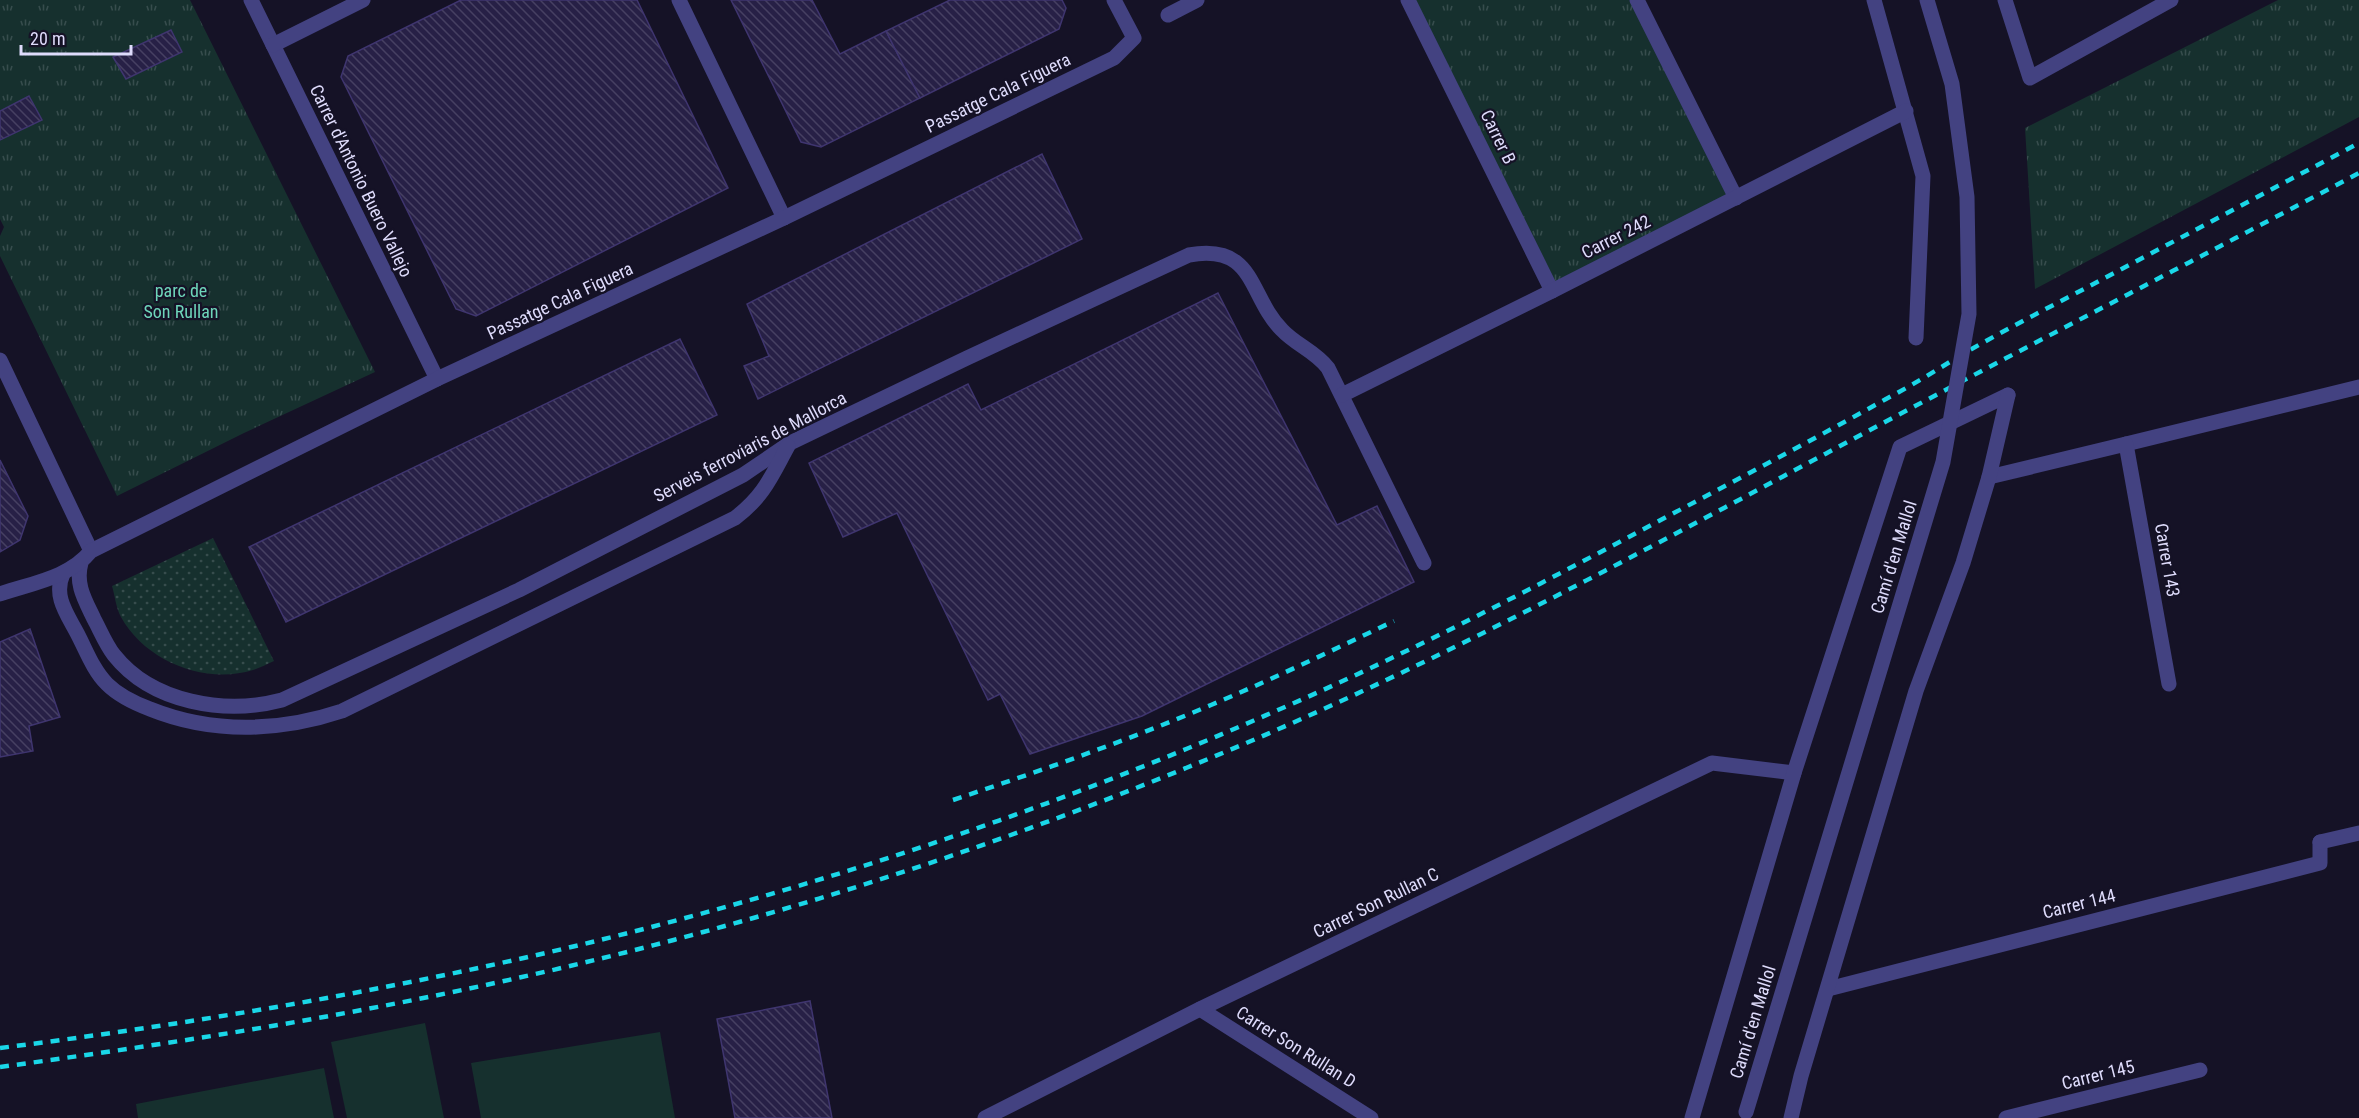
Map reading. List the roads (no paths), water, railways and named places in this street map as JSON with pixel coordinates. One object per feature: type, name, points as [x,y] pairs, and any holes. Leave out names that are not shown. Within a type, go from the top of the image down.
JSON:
[{"type":"street","name":"Carrer d'Antonio Buero Vallejo","points":[[251,0],[437,379]]},
{"type":"street","points":[[273,45],[363,0]]},
{"type":"street","points":[[679,0],[784,218]]},
{"type":"street","name":"Passatge Cala Figuera","points":[[0,594],[63,574],[81,563],[91,551],[437,379],[784,218],[1114,58],[1134,38],[1114,0]]},
{"type":"street","points":[[1168,15],[1197,0]]},
{"type":"street","name":"Carrer B","points":[[1408,0],[1552,291]]},
{"type":"street","points":[[1637,0],[1736,198]]},
{"type":"street","points":[[1875,0],[1923,176],[1916,338]]},
{"type":"street","name":"Camí d'en Mallol","points":[[1746,1112],[1943,462],[1969,314],[1967,197],[1963,163],[1952,84],[1927,0]]},
{"type":"street","points":[[2005,0],[2030,78],[2171,0]]},
{"type":"street","name":"Carrer 242","points":[[1342,395],[1906,111]]},
{"type":"street","name":"Serveis ferroviaris de Mallorca","points":[[81,563],[78,575],[79,587],[114,654],[129,670],[162,691],[196,701],[233,707],[266,704],[295,695],[519,590],[743,475],[790,443],[1168,265],[1190,255],[1207,252],[1224,256],[1238,263],[1249,275],[1281,329],[1322,360],[1342,395],[1424,563]]},
{"type":"street","points":[[0,360],[91,551]]},
{"type":"street","points":[[1989,477],[2359,387]]},
{"type":"street","points":[[1692,1118],[1794,773],[1900,447],[2008,395],[1989,477],[1963,563],[1916,691],[1791,1118]]},
{"type":"street","points":[[63,574],[59,583],[60,598],[94,666],[108,685],[121,696],[161,714],[213,726],[245,728],[295,724],[317,720],[342,711],[735,518],[752,505],[763,492],[790,443]]},
{"type":"street","name":"Carrer 143","points":[[2126,444],[2169,684]]},
{"type":"street","name":"Carrer Son Rullan C","points":[[986,1118],[1200,1009],[1712,763],[1794,773]]},
{"type":"street","name":"Carrer 144","points":[[1828,988],[2320,863],[2320,842],[2359,833]]},
{"type":"street","name":"Carrer Son Rullan D","points":[[1200,1009],[1371,1118]]},
{"type":"street","name":"Carrer 145","points":[[2006,1118],[2200,1070]]},
{"type":"railway","points":[[0,1048],[149,1028],[372,990],[592,942],[679,920],[851,870],[1021,813],[1105,781],[1316,693],[1495,607],[1789,452],[1997,335],[2359,143]]},
{"type":"railway","points":[[0,1067],[316,1018],[504,981],[591,961],[678,939],[850,889],[1103,801],[1268,734],[1431,659],[1669,537],[2359,173]]},
{"type":"railway","points":[[953,800],[1083,755],[1179,718],[1280,675],[1394,621]]},
{"type":"park label","name":"parc de Son Rullan","points":[[181,301]]}]
